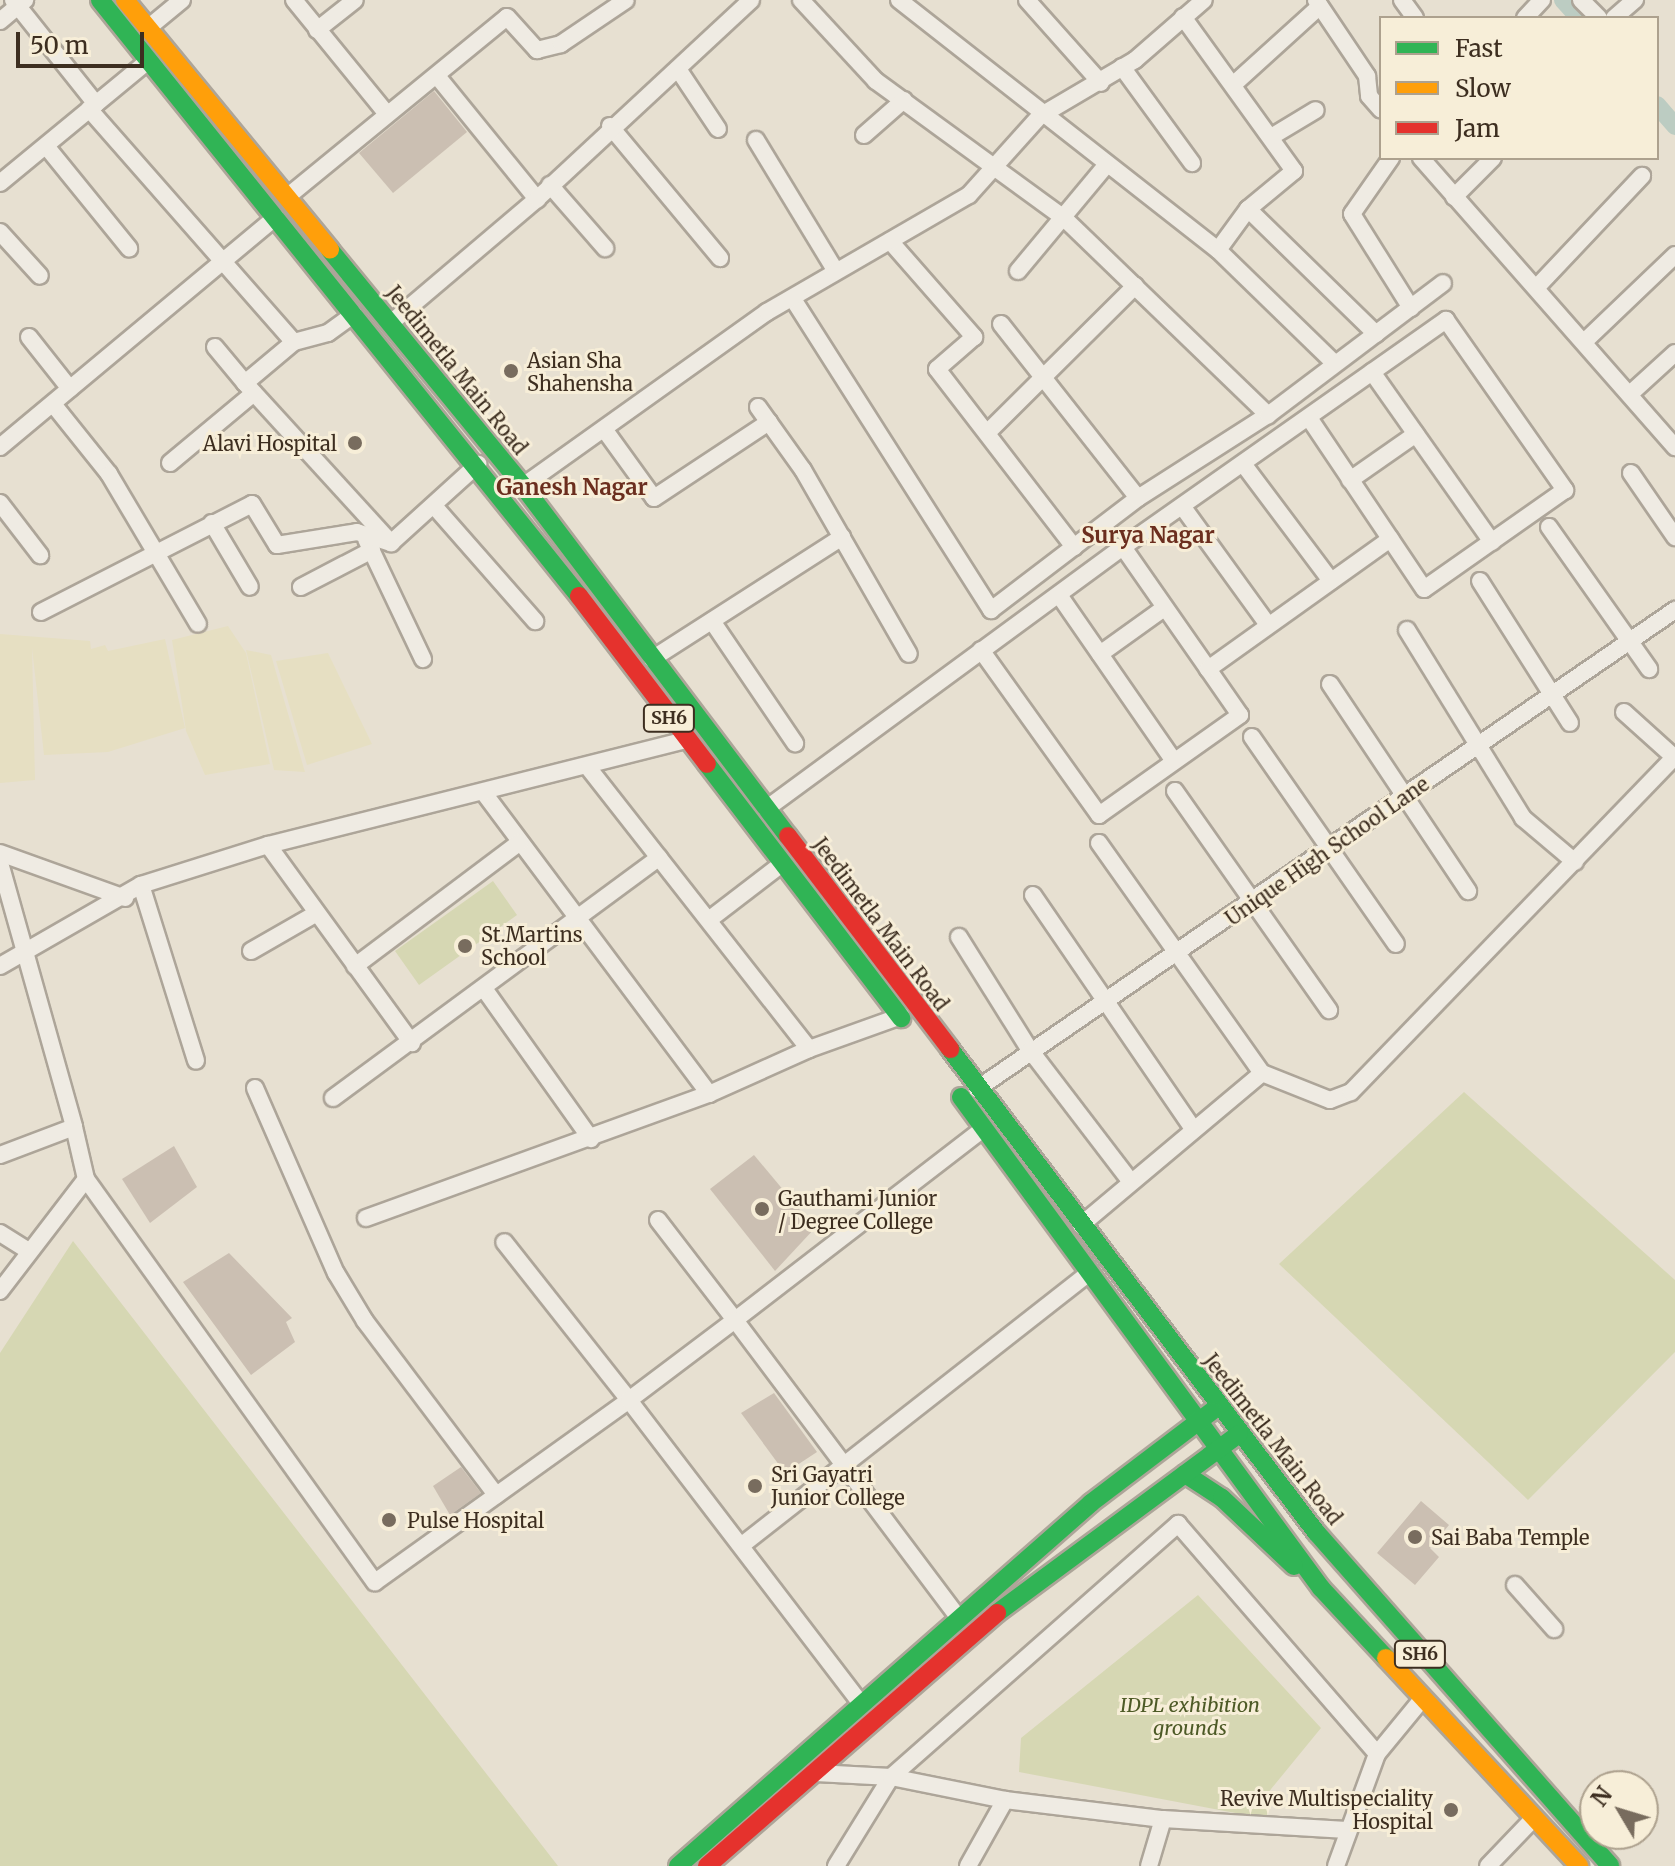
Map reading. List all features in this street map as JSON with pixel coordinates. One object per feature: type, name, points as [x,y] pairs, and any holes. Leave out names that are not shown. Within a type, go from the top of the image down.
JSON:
[{"type":"main road","name":"Jeedimetla Main Road","points":[[100,0],[478,464],[686,740],[901,1016],[1196,1423],[1321,1588],[1579,1866]]},
{"type":"main road","name":"Jeedimetla Main Road","points":[[125,0],[392,322],[523,486],[1239,1434],[1452,1692],[1610,1866]]},
{"type":"main road","points":[[813,901],[830,890]]},
{"type":"main road","points":[[678,1866],[959,1618],[1218,1406]]},
{"type":"main road","points":[[707,1866],[816,1773],[970,1633],[1239,1434]]},
{"type":"main road","points":[[1185,1474],[1222,1498],[1321,1588]]},
{"type":"street","points":[[148,28],[182,0]]},
{"type":"street","points":[[294,0],[387,114]]},
{"type":"street","points":[[317,30],[355,0]]},
{"type":"street","points":[[287,197],[507,17],[537,50],[561,44],[626,0]]},
{"type":"street","points":[[392,322],[537,199],[610,126],[678,69],[751,0]]},
{"type":"street","points":[[801,0],[855,62],[1064,218],[1268,415]]},
{"type":"street","points":[[899,0],[1040,116],[1218,250],[1334,363]]},
{"type":"street","points":[[1027,0],[1101,83]]},
{"type":"street","points":[[523,486],[835,270],[969,195],[998,170],[1040,116],[1101,83],[1183,9],[1204,0]]},
{"type":"street","points":[[1527,16],[1542,0]]},
{"type":"street","points":[[1581,0],[1597,16]]},
{"type":"street","points":[[1616,16],[1635,0]]},
{"type":"street","points":[[0,21],[19,2],[92,106],[223,263],[294,342]]},
{"type":"street","points":[[1234,84],[1318,3],[1367,76],[1369,96],[1379,108]]},
{"type":"street","points":[[1183,9],[1294,171],[1248,209],[1218,250]]},
{"type":"street","points":[[0,183],[148,61]]},
{"type":"street","points":[[1122,67],[1192,163]]},
{"type":"street","points":[[678,69],[718,129]]},
{"type":"street","points":[[437,76],[537,199]]},
{"type":"street","points":[[864,135],[904,100]]},
{"type":"street","points":[[1271,137],[1316,110]]},
{"type":"street","points":[[610,126],[720,258]]},
{"type":"street","points":[[756,140],[835,270]]},
{"type":"street","points":[[46,146],[129,248]]},
{"type":"street","points":[[1390,160],[1352,214],[1411,308]]},
{"type":"street","points":[[1423,160],[1675,447]]},
{"type":"street","points":[[1454,197],[1491,160]]},
{"type":"street","points":[[1018,271],[1107,164]]},
{"type":"street","points":[[1537,287],[1642,176]]},
{"type":"street","points":[[550,185],[605,248]]},
{"type":"street","points":[[1248,209],[1376,334]]},
{"type":"street","points":[[0,447],[276,217]]},
{"type":"street","points":[[0,232],[40,276]]},
{"type":"street","points":[[890,241],[974,337],[937,369],[989,431],[1074,547]]},
{"type":"street","points":[[1584,342],[1675,255]]},
{"type":"street","points":[[793,299],[991,610],[1138,498],[1268,415],[1443,283]]},
{"type":"street","points":[[989,431],[1135,286]]},
{"type":"street","points":[[170,463],[294,342],[328,333],[354,314]]},
{"type":"street","points":[[766,809],[1123,547],[1244,465],[1372,372],[1446,320],[1565,490],[1424,589],[1309,418]]},
{"type":"street","points":[[1001,324],[1047,374],[1138,498]]},
{"type":"street","points":[[29,337],[70,389]]},
{"type":"street","points":[[215,347],[391,543]]},
{"type":"street","points":[[1630,394],[1675,353]]},
{"type":"street","points":[[1372,372],[1492,542]]},
{"type":"street","points":[[53,404],[109,474],[158,551],[198,624]]},
{"type":"street","points":[[758,407],[842,537],[909,654]]},
{"type":"street","points":[[604,429],[654,498],[769,422]]},
{"type":"street","points":[[1350,480],[1416,434]]},
{"type":"street","points":[[301,587],[369,545],[391,543],[435,507],[478,464]]},
{"type":"street","points":[[1244,465],[1331,581]]},
{"type":"street","points":[[1631,473],[1675,537]]},
{"type":"street","points":[[0,503],[40,555]]},
{"type":"street","points":[[41,612],[252,504],[277,545],[357,532],[369,545],[423,659]]},
{"type":"street","points":[[1182,506],[1268,625]]},
{"type":"street","points":[[435,507],[535,621]]},
{"type":"street","points":[[212,523],[250,587]]},
{"type":"street","points":[[1549,527],[1632,640],[1649,669]]},
{"type":"street","points":[[652,659],[842,537]]},
{"type":"street","points":[[1208,669],[1390,539]]},
{"type":"street","points":[[981,650],[1099,815],[1240,715],[1123,547]]},
{"type":"street","points":[[1480,581],[1555,692],[1570,723]]},
{"type":"street","points":[[1059,595],[1174,761]]},
{"type":"street","points":[[1100,654],[1164,608]]},
{"type":"street","name":"Unique High School Lane","points":[[977,1089],[1030,1050],[1179,954],[1327,847],[1675,610]]},
{"type":"street","points":[[712,621],[795,743]]},
{"type":"street","points":[[1407,630],[1481,745],[1523,818],[1575,862]]},
{"type":"street","points":[[1330,684],[1468,891]]},
{"type":"street","points":[[1099,843],[1262,1073],[1341,1100],[1575,862],[1674,756],[1624,712]]},
{"type":"street","points":[[1252,737],[1396,944]]},
{"type":"street","points":[[0,966],[125,898],[141,885],[268,845],[589,768],[686,740]]},
{"type":"street","points":[[589,768],[809,1049]]},
{"type":"street","points":[[1175,791],[1329,1010]]},
{"type":"street","points":[[484,793],[709,1094]]},
{"type":"street","points":[[355,966],[520,842]]},
{"type":"street","points":[[268,845],[412,1043]]},
{"type":"street","points":[[0,853],[125,898]]},
{"type":"street","points":[[333,1098],[485,990],[659,858]]},
{"type":"street","points":[[0,863],[27,952],[86,1179],[375,1582],[629,1400],[984,1128]]},
{"type":"street","points":[[710,919],[783,863]]},
{"type":"street","points":[[141,885],[196,1061]]},
{"type":"street","points":[[1033,895],[1192,1127]]},
{"type":"street","points":[[251,951],[317,913]]},
{"type":"street","points":[[959,937],[1030,1050],[1131,1182]]},
{"type":"street","points":[[485,990],[591,1139]]},
{"type":"street","points":[[366,1218],[591,1139],[709,1094],[809,1049],[901,1016]]},
{"type":"street","points":[[1081,1225],[1192,1127],[1262,1073]]},
{"type":"street","points":[[255,1088],[336,1273],[365,1321],[496,1495]]},
{"type":"street","points":[[0,1155],[74,1127]]},
{"type":"street","points":[[0,1291],[27,1250],[86,1179]]},
{"type":"street","points":[[658,1220],[959,1618]]},
{"type":"street","points":[[0,1233],[27,1250]]},
{"type":"street","points":[[504,1242],[742,1545],[862,1705]]},
{"type":"street","points":[[742,1545],[845,1468],[1089,1273]]},
{"type":"street","points":[[836,1866],[891,1777],[1178,1524],[1377,1754]]},
{"type":"street","points":[[1515,1585],[1554,1629]]},
{"type":"street","points":[[1338,1865],[1347,1830],[1377,1754],[1423,1698]]},
{"type":"street","points":[[816,1773],[891,1777],[1005,1800],[1163,1819],[1347,1830]]},
{"type":"street","points":[[968,1866],[1005,1800]]},
{"type":"street","points":[[1488,1866],[1534,1818]]},
{"type":"street","points":[[1149,1866],[1163,1819]]},
{"type":"shaded area","points":[[228,626],[246,653],[270,764],[205,775],[186,731],[172,640]]},
{"type":"shaded area","points":[[0,634],[90,641],[91,649],[105,645],[108,651],[165,639],[185,728],[108,752],[44,755],[32,648],[35,780],[0,783]]},
{"type":"shaded area","points":[[246,650],[271,655],[305,772],[274,770]]},
{"type":"shaded area","points":[[328,653],[372,744],[307,765],[276,661]]},
{"type":"green space","points":[[493,881],[517,915],[419,985],[395,951]]},
{"type":"green space","points":[[1464,1092],[1675,1280],[1675,1352],[1528,1500],[1279,1264]]},
{"type":"green space","points":[[73,1241],[558,1866],[0,1866],[0,1353]]},
{"type":"green space","name":"IDPL exhibition grounds","points":[[1198,1595],[1321,1728],[1267,1794],[1267,1819],[1019,1772],[1021,1738]]},
{"type":"building","points":[[434,91],[467,132],[393,193],[359,153]]},
{"type":"building","points":[[174,1146],[197,1187],[150,1223],[122,1179]]},
{"type":"building","name":"Gauthami Junior / Degree College","points":[[754,1155],[815,1228],[775,1271],[710,1189]]},
{"type":"building","points":[[229,1253],[292,1318],[286,1322],[295,1342],[251,1375],[183,1282]]},
{"type":"building","points":[[774,1393],[817,1452],[785,1473],[741,1413]]},
{"type":"building","points":[[461,1467],[481,1493],[450,1515],[433,1486]]},
{"type":"building","name":"Sai Baba Temple","points":[[1421,1501],[1449,1525],[1430,1548],[1439,1557],[1415,1585],[1377,1553]]},
{"type":"waterway","points":[[1563,0],[1577,16]]},
{"type":"waterway","points":[[1659,107],[1675,126]]},
{"type":"traffic: fast","points":[[100,0],[579,596]]},
{"type":"traffic: fast","points":[[330,250],[523,486],[788,836]]},
{"type":"traffic: fast","points":[[707,764],[901,1018]]},
{"type":"traffic: fast","points":[[950,1049],[1316,1532],[1610,1866]]},
{"type":"traffic: fast","points":[[961,1097],[1321,1588],[1386,1658]]},
{"type":"traffic: fast","points":[[678,1866],[1091,1503],[1212,1411]]},
{"type":"traffic: fast","points":[[997,1613],[1239,1434]]},
{"type":"traffic: fast","points":[[1185,1474],[1222,1498],[1294,1566]]},
{"type":"traffic: slow","points":[[125,0],[330,250]]},
{"type":"traffic: slow","points":[[1386,1658],[1579,1866]]},
{"type":"traffic: jam","points":[[579,596],[707,764]]},
{"type":"traffic: jam","points":[[788,836],[950,1049]]},
{"type":"traffic: jam","points":[[707,1866],[997,1613]]},
{"type":"place","name":"Asian Sha Shahensha","points":[[511,371]]},
{"type":"place","name":"Alavi Hospital","points":[[355,443]]},
{"type":"place","name":"St.Martins School","points":[[465,946]]},
{"type":"place","name":"Gauthami Junior / Degree College","points":[[762,1209]]},
{"type":"place","name":"Sri Gayatri Junior College","points":[[755,1486]]},
{"type":"place","name":"Pulse Hospital","points":[[389,1520]]},
{"type":"place","name":"Sai Baba Temple","points":[[1415,1537]]},
{"type":"place","name":"Revive Multispeciality Hospital","points":[[1451,1810]]},
{"type":"district","name":"Ganesh Nagar","points":[[572,488]]},
{"type":"district","name":"Surya Nagar","points":[[1148,536]]}]
